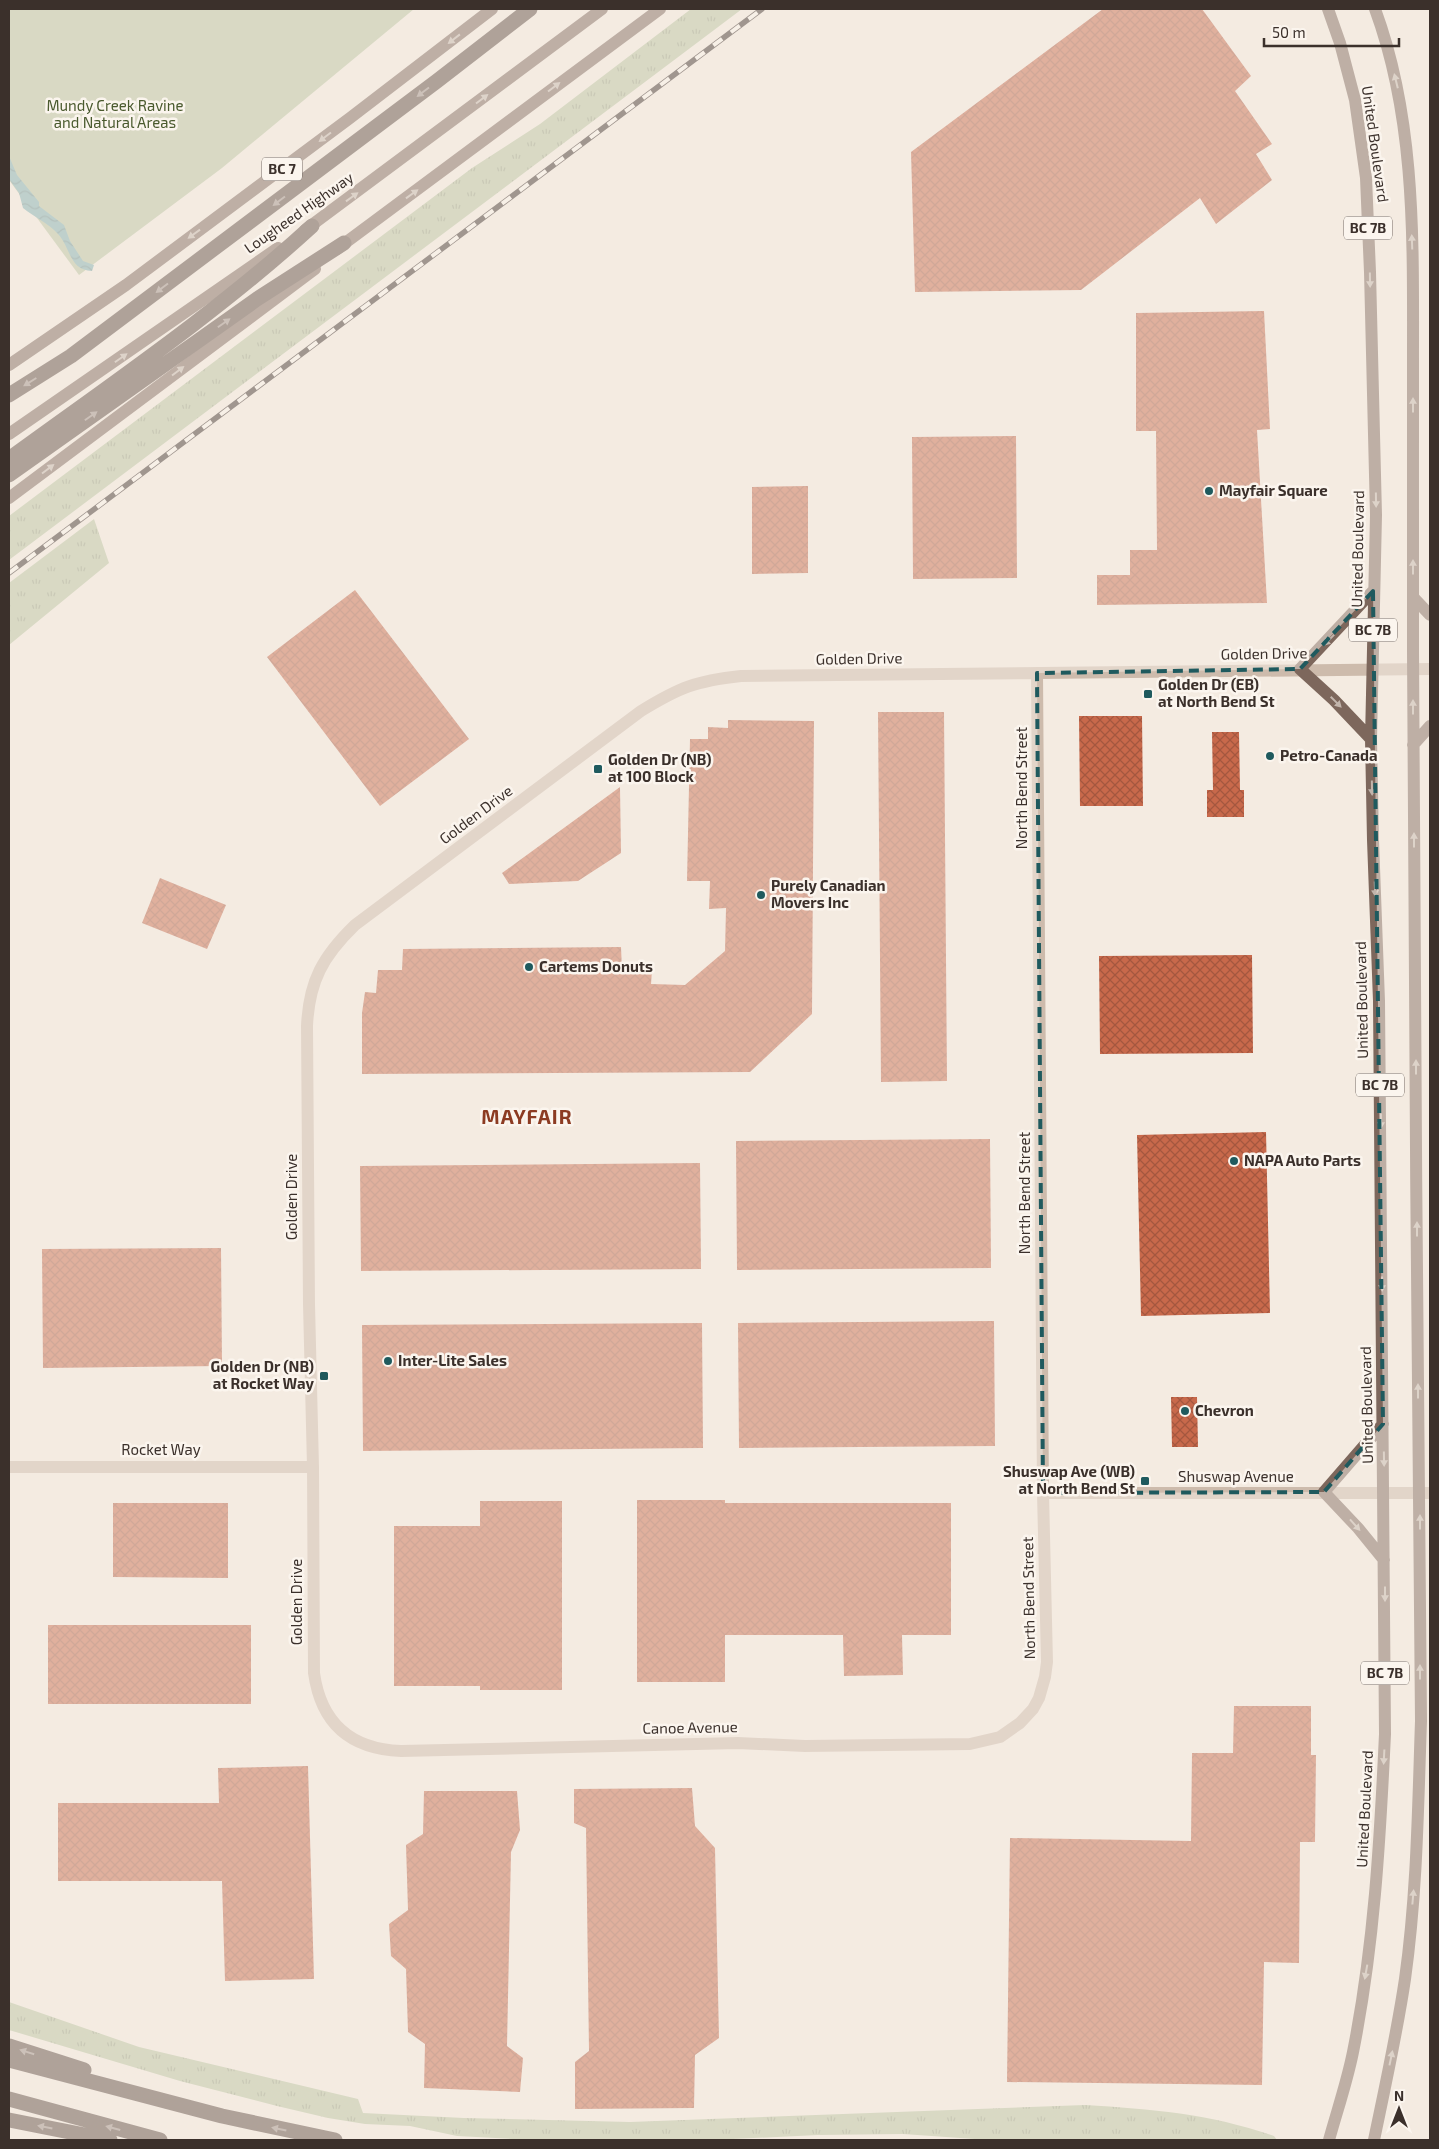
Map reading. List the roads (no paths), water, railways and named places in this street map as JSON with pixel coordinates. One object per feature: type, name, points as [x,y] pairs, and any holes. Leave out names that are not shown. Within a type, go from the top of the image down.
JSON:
[{"type":"highway","points":[[9,395],[71,356],[423,92],[530,9]]},
{"type":"highway","points":[[9,459],[210,313],[247,284],[312,226]]},
{"type":"highway","points":[[9,475],[264,295],[344,244]]},
{"type":"highway","points":[[9,2046],[258,2124]]},
{"type":"highway","points":[[9,2060],[258,2124],[335,2140]]},
{"type":"highway","points":[[9,2099],[160,2140]]},
{"type":"highway","points":[[9,2120],[110,2140]]},
{"type":"main road","name":"BC 7","points":[[9,365],[126,285],[350,118],[492,9]]},
{"type":"main road","name":"Lougheed Highway","points":[[9,434],[312,226],[602,9]]},
{"type":"main road","points":[[9,498],[272,303],[344,244],[660,9]]},
{"type":"main road","name":"United Boulevard","points":[[1328,9],[1340,43],[1355,100],[1366,178],[1376,515],[1371,739],[1379,1000],[1385,1734],[1380,1852],[1371,1944],[1353,2054],[1329,2140]]},
{"type":"main road","name":"United Boulevard","points":[[1374,2140],[1401,2007],[1414,1892],[1421,1721],[1420,1552],[1425,1493],[1418,1426],[1413,669],[1413,269],[1406,141],[1397,86],[1383,30],[1375,9]]},
{"type":"main road","points":[[1371,739],[1334,700],[1300,669],[1373,591]]},
{"type":"main road","points":[[1413,597],[1430,615]]},
{"type":"main road","points":[[1414,745],[1430,726]]},
{"type":"main road","points":[[1383,1424],[1324,1492],[1358,1528],[1384,1560]]},
{"type":"main road","points":[[1418,1426],[1430,1440]]},
{"type":"main road","points":[[1420,1552],[1430,1542]]},
{"type":"street","name":"Golden Drive","points":[[342,1730],[320,1702],[314,1673],[313,1467],[308,1209],[307,1013],[316,978],[335,944],[355,925],[642,711],[685,687],[705,680],[741,676],[1430,669]]},
{"type":"street","name":"North Bend Street","points":[[1033,1709],[1043,1688],[1047,1662],[1042,1493],[1037,673]]},
{"type":"street","name":"Rocket Way","points":[[9,1467],[313,1467]]},
{"type":"street","name":"Shuswap Avenue","points":[[1042,1493],[1425,1493]]},
{"type":"street","name":"Canoe Avenue","points":[[342,1730],[352,1738],[375,1749],[401,1751],[738,1743],[805,1746],[958,1745],[984,1742],[1000,1737],[1020,1723],[1033,1709]]},
{"type":"water","points":[[9,156],[17,175],[39,202],[39,206],[64,225],[70,241],[83,261],[94,265],[92,271],[79,267],[58,234],[23,208],[19,193],[9,179]]},
{"type":"railway","points":[[9,573],[762,9]]},
{"type":"place","name":"Mayfair Square","points":[[1209,491]]},
{"type":"place","name":"Golden Dr (EB) at North Bend St","points":[[1148,694]]},
{"type":"place","name":"Petro-Canada","points":[[1270,756]]},
{"type":"place","name":"Golden Dr (NB) at 100 Block","points":[[598,769]]},
{"type":"place","name":"Purely Canadian Movers Inc","points":[[761,895]]},
{"type":"place","name":"Cartems Donuts","points":[[529,967]]},
{"type":"place","name":"NAPA Auto Parts","points":[[1234,1161]]},
{"type":"place","name":"Inter-Lite Sales","points":[[388,1361]]},
{"type":"place","name":"Golden Dr (NB) at Rocket Way","points":[[324,1376]]},
{"type":"place","name":"Chevron","points":[[1185,1411]]},
{"type":"place","name":"Shuswap Ave (WB) at North Bend St","points":[[1145,1481]]},
{"type":"district","name":"MAYFAIR","points":[[527,1117]]},
{"type":"park label","name":"Mundy Creek Ravine and Natural Areas","points":[[115,114]]}]
